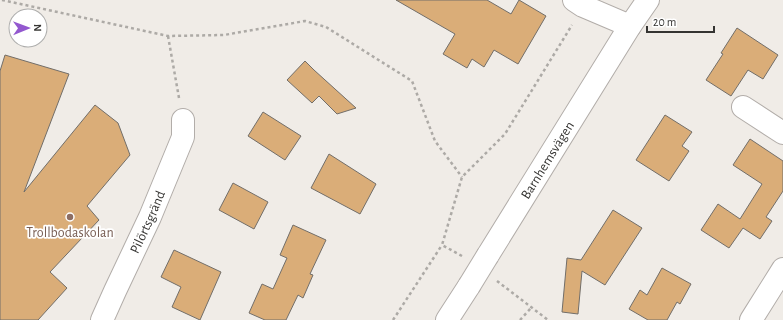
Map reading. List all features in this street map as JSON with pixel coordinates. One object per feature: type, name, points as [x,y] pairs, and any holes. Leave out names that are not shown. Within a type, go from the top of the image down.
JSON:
[{"type":"street","name":"Barnhemsvägen","points":[[447,320],[630,26],[648,0]]},
{"type":"street","points":[[579,3],[630,26]]},
{"type":"street","points":[[743,107],[783,133]]},
{"type":"street","name":"Pilörtsgränd","points":[[102,320],[150,218],[183,137],[182,120]]},
{"type":"street","points":[[750,320],[783,269]]},
{"type":"path","points":[[2,0],[168,36],[224,35],[305,21],[326,27],[412,81],[435,141],[462,177]]},
{"type":"path","points":[[393,320],[442,244],[462,177],[505,134],[579,3]]},
{"type":"path","points":[[168,36],[182,120]]},
{"type":"path","points":[[442,244],[465,258]]},
{"type":"path","points":[[500,284],[548,320]]},
{"type":"path","points":[[520,320],[531,308]]},
{"type":"building","points":[[396,0],[487,0],[511,14],[519,0],[546,16],[518,64],[494,50],[484,67],[472,59],[467,68],[443,54],[455,34]]},
{"type":"building","points":[[737,28],[778,55],[763,79],[748,70],[731,96],[706,80],[723,54],[721,53]]},
{"type":"building","points":[[5,55],[69,74],[24,192],[95,105],[118,123],[130,155],[87,206],[99,220],[50,272],[67,288],[38,320],[0,320],[0,71]]},
{"type":"building","points":[[305,61],[356,108],[337,114],[319,96],[312,103],[287,80]]},
{"type":"building","points":[[263,112],[301,136],[285,160],[248,136]]},
{"type":"building","points":[[665,115],[692,132],[682,146],[689,151],[669,181],[636,160]]},
{"type":"building","points":[[750,139],[783,161],[783,191],[766,217],[772,221],[760,239],[743,228],[729,248],[701,230],[718,204],[740,219],[762,184],[733,165]]},
{"type":"building","points":[[329,154],[376,184],[360,214],[311,188]]},
{"type":"building","points":[[233,183],[268,202],[254,229],[219,210]]},
{"type":"building","points":[[613,210],[642,228],[605,285],[582,271],[578,314],[562,312],[567,258],[581,260]]},
{"type":"building","points":[[293,225],[326,240],[310,274],[313,275],[303,298],[298,295],[286,320],[265,320],[249,313],[262,284],[273,289],[287,258],[280,255]]},
{"type":"building","points":[[174,250],[221,272],[200,320],[172,307],[181,287],[161,277]]},
{"type":"building","points":[[662,268],[691,284],[680,304],[677,302],[667,320],[648,320],[629,309],[640,290],[647,295]]},
{"type":"place","name":"Trollbodaskolan","points":[[70,217]]}]
